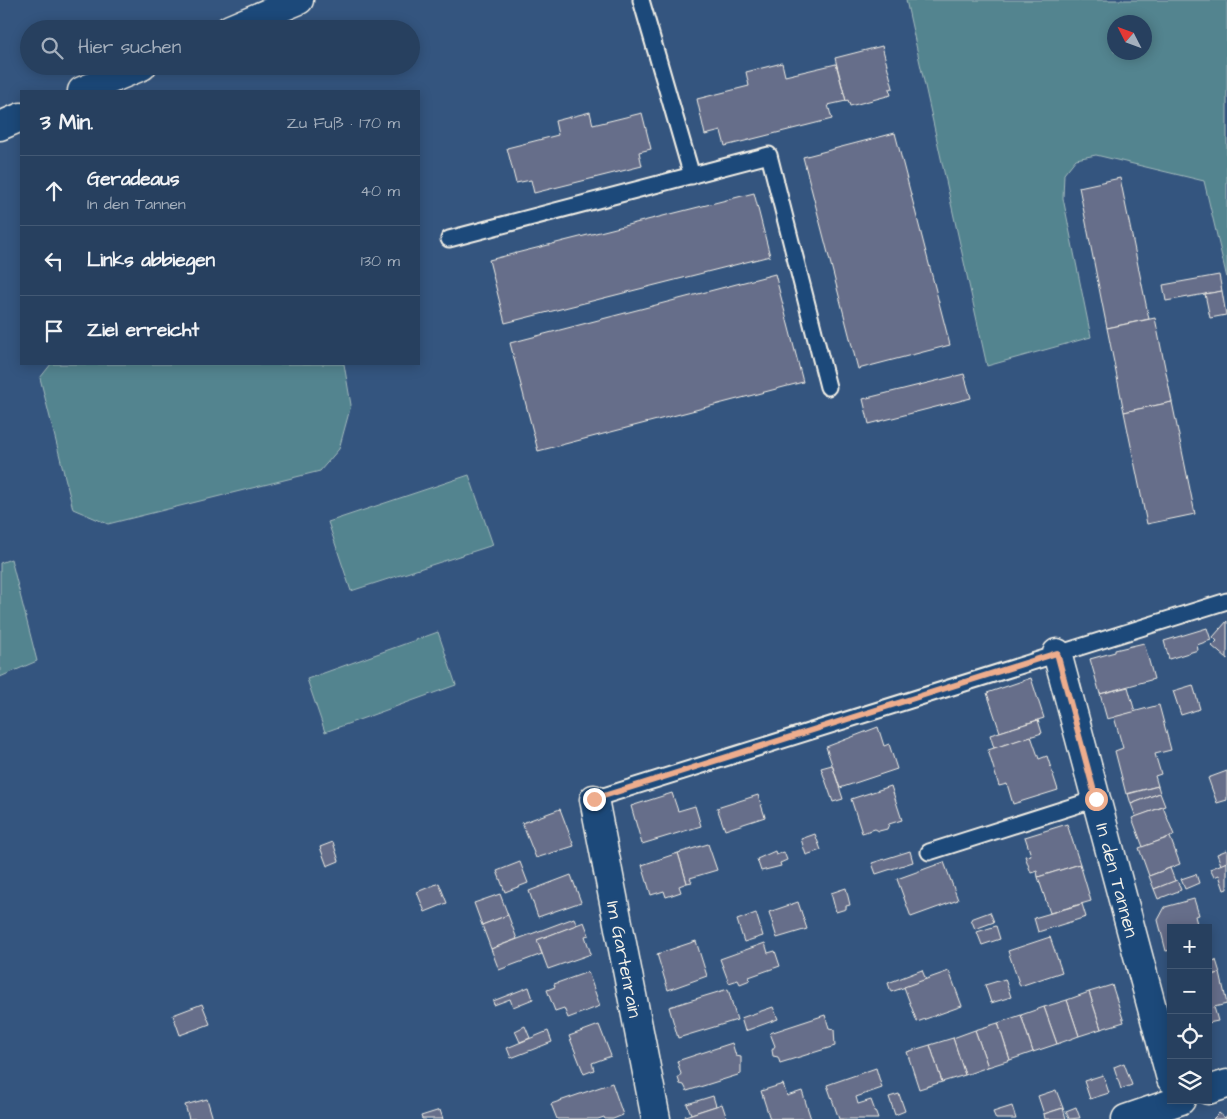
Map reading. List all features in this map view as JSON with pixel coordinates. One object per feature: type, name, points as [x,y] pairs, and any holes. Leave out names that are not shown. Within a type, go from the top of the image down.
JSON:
[{"type":"street","points":[[251,20],[298,0]]},
{"type":"street","points":[[84,90],[120,75]]},
{"type":"street","points":[[0,126],[20,117]]},
{"type":"street","name":"In den Tannen","points":[[1057,653],[1167,1062]]},
{"type":"street","name":"Im Gartenrain","points":[[594,799],[656,1119]]},
{"type":"street","points":[[1212,1089],[1227,1084]]},
{"type":"street","points":[[1126,1119],[1167,1099]]},
{"type":"lane","points":[[642,0],[692,176]]},
{"type":"lane","points":[[449,239],[769,155],[828,387]]},
{"type":"lane","points":[[594,799],[1227,600]]},
{"type":"lane","points":[[929,852],[1096,799]]},
{"type":"green space","points":[[906,0],[1227,0],[1227,278],[1204,181],[1096,155],[1076,159],[1064,174],[1063,198],[1091,337],[987,366]]},
{"type":"green space","points":[[50,365],[344,365],[351,405],[339,449],[320,471],[108,524],[73,509],[40,378]]},
{"type":"green space","points":[[469,475],[493,545],[351,591],[328,522]]},
{"type":"green space","points":[[11,559],[37,661],[0,677],[0,563]]},
{"type":"green space","points":[[438,632],[456,685],[325,732],[307,679]]},
{"type":"building","points":[[882,46],[893,88],[889,89],[891,95],[850,106],[848,100],[846,101],[835,58]]},
{"type":"building","points":[[782,63],[785,76],[836,64],[846,101],[828,105],[832,119],[725,146],[721,131],[705,135],[697,99],[749,86],[746,72]]},
{"type":"building","points":[[590,112],[593,125],[642,113],[651,149],[639,152],[642,166],[534,193],[531,180],[516,183],[507,148],[558,135],[555,121]]},
{"type":"building","points":[[895,133],[950,345],[858,369],[803,157]]},
{"type":"building","points":[[1120,178],[1149,319],[1107,328],[1079,187]]},
{"type":"building","points":[[754,193],[770,256],[505,323],[489,260]]},
{"type":"building","points":[[775,274],[803,382],[538,451],[510,343]]},
{"type":"building","points":[[1219,275],[1222,291],[1166,301],[1163,285]]},
{"type":"building","points":[[1222,291],[1226,315],[1210,318],[1205,294]]},
{"type":"building","points":[[1155,318],[1172,402],[1124,412],[1107,328]]},
{"type":"building","points":[[964,374],[971,398],[869,424],[863,399]]},
{"type":"building","points":[[1172,402],[1195,514],[1147,524],[1124,412]]},
{"type":"building","points":[[1227,621],[1227,659],[1212,646],[1217,641],[1213,637]]},
{"type":"building","points":[[1207,628],[1211,640],[1197,645],[1198,650],[1169,659],[1164,641]]},
{"type":"building","points":[[1144,643],[1154,679],[1100,694],[1090,659],[1115,652],[1115,650]]},
{"type":"building","points":[[1031,678],[1044,718],[1000,732],[987,693]]},
{"type":"building","points":[[1193,685],[1200,709],[1181,715],[1173,691]]},
{"type":"building","points":[[1128,687],[1135,712],[1107,719],[1100,694]]},
{"type":"building","points":[[1159,705],[1171,750],[1155,754],[1161,774],[1155,776],[1158,786],[1126,794],[1115,751],[1123,748],[1114,717]]},
{"type":"building","points":[[1038,720],[1042,733],[994,748],[990,735]]},
{"type":"building","points":[[878,727],[884,746],[889,744],[897,769],[840,788],[826,747]]},
{"type":"building","points":[[1031,736],[1039,759],[1047,756],[1058,790],[1013,804],[1007,784],[999,786],[988,750]]},
{"type":"building","points":[[832,765],[843,799],[833,802],[821,768]]},
{"type":"building","points":[[1227,771],[1227,800],[1217,803],[1208,778]]},
{"type":"building","points":[[891,786],[902,820],[889,824],[887,829],[879,831],[875,829],[862,833],[851,799]]},
{"type":"building","points":[[1158,786],[1160,793],[1131,804],[1128,794]]},
{"type":"building","points":[[672,793],[678,811],[695,806],[701,826],[642,844],[631,806]]},
{"type":"building","points":[[1160,793],[1165,806],[1136,817],[1131,804]]},
{"type":"building","points":[[758,795],[765,817],[725,830],[717,808]]},
{"type":"building","points":[[1163,807],[1174,835],[1143,847],[1132,818]]},
{"type":"building","points":[[560,809],[574,846],[536,858],[522,823]]},
{"type":"building","points":[[1067,824],[1080,864],[1038,877],[1037,871],[1031,873],[1025,856],[1031,855],[1025,837]]},
{"type":"building","points":[[815,834],[821,850],[806,855],[801,839]]},
{"type":"building","points":[[1170,837],[1180,864],[1149,876],[1139,848]]},
{"type":"building","points":[[333,842],[339,861],[327,866],[320,847]]},
{"type":"building","points":[[708,844],[717,870],[690,878],[692,882],[687,883],[678,853]]},
{"type":"building","points":[[1227,850],[1227,862],[1221,865],[1217,854]]},
{"type":"building","points":[[775,851],[776,855],[784,852],[787,860],[780,863],[781,866],[761,871],[757,859]]},
{"type":"building","points":[[910,851],[913,862],[876,874],[872,863]]},
{"type":"building","points":[[678,853],[687,883],[679,886],[681,892],[666,897],[664,891],[651,895],[642,865]]},
{"type":"building","points":[[520,862],[528,883],[505,892],[497,871]]},
{"type":"building","points":[[944,862],[958,900],[911,917],[897,879]]},
{"type":"building","points":[[1227,862],[1227,889],[1224,890],[1219,875],[1214,877],[1210,869]]},
{"type":"building","points":[[1080,864],[1091,901],[1050,913],[1038,877]]},
{"type":"building","points":[[1170,868],[1175,881],[1154,889],[1149,876]]},
{"type":"building","points":[[1196,874],[1199,883],[1185,889],[1181,879]]},
{"type":"building","points":[[571,875],[581,902],[538,917],[529,891]]},
{"type":"building","points":[[1177,880],[1181,890],[1158,899],[1154,889]]},
{"type":"building","points":[[439,883],[447,903],[425,912],[417,892]]},
{"type":"building","points":[[846,888],[850,905],[846,906],[846,909],[836,912],[831,893]]},
{"type":"building","points":[[500,894],[508,915],[482,925],[474,903]]},
{"type":"building","points":[[1194,899],[1199,915],[1195,916],[1197,924],[1167,924],[1166,951],[1158,920],[1165,907]]},
{"type":"building","points":[[798,902],[807,929],[777,938],[769,912]]},
{"type":"building","points":[[1082,904],[1086,917],[1038,932],[1034,918]]},
{"type":"building","points":[[990,912],[994,922],[975,929],[971,919]]},
{"type":"building","points":[[756,913],[763,936],[744,942],[737,920]]},
{"type":"building","points":[[508,915],[517,939],[491,949],[482,925]]},
{"type":"building","points":[[574,918],[577,925],[537,940],[542,954],[499,970],[491,949]]},
{"type":"building","points":[[584,922],[589,935],[585,936],[591,954],[548,969],[537,940]]},
{"type":"building","points":[[996,926],[1000,939],[982,945],[977,932]]},
{"type":"building","points":[[1050,937],[1062,972],[1020,986],[1008,951]]},
{"type":"building","points":[[696,941],[707,976],[668,990],[657,954]]},
{"type":"building","points":[[765,943],[768,953],[775,951],[780,966],[749,977],[750,980],[740,984],[738,980],[729,983],[720,959]]},
{"type":"building","points":[[1216,960],[1220,973],[1212,975],[1212,961]]},
{"type":"building","points":[[922,970],[926,980],[891,992],[888,983]]},
{"type":"building","points":[[949,971],[962,1006],[917,1022],[904,987]]},
{"type":"building","points":[[588,972],[600,1006],[568,1018],[564,1008],[555,1011],[547,990],[555,987],[554,984]]},
{"type":"building","points":[[1220,973],[1227,1004],[1214,1007],[1218,1021],[1212,1022],[1212,1014],[1212,975]]},
{"type":"building","points":[[1005,979],[1011,997],[991,1003],[985,985]]},
{"type":"building","points":[[1112,985],[1124,1022],[1101,1029],[1089,992]]},
{"type":"building","points":[[529,987],[533,999],[513,1007],[510,999],[494,1005],[493,1001]]},
{"type":"building","points":[[728,989],[737,1020],[678,1038],[669,1007]]},
{"type":"building","points":[[1089,992],[1101,1029],[1079,1036],[1067,1000]]},
{"type":"building","points":[[1067,1000],[1079,1036],[1057,1044],[1044,1007]]},
{"type":"building","points":[[202,1004],[210,1024],[180,1035],[173,1015]]},
{"type":"building","points":[[773,1007],[778,1019],[745,1031],[741,1018]]},
{"type":"building","points":[[1044,1007],[1057,1044],[1033,1052],[1021,1015]]},
{"type":"building","points":[[825,1015],[829,1028],[834,1029],[835,1046],[780,1063],[778,1057],[773,1056],[772,1050],[775,1046],[770,1033]]},
{"type":"building","points":[[1021,1015],[1033,1052],[1010,1060],[998,1023]]},
{"type":"building","points":[[998,1023],[1010,1060],[988,1067],[975,1030]]},
{"type":"building","points":[[599,1025],[611,1056],[592,1063],[594,1070],[584,1074],[569,1036]]},
{"type":"building","points":[[525,1026],[530,1038],[520,1042],[515,1031]]},
{"type":"building","points":[[975,1030],[988,1067],[965,1075],[953,1038]]},
{"type":"building","points":[[548,1031],[552,1042],[511,1058],[507,1048]]},
{"type":"building","points":[[953,1038],[965,1075],[942,1082],[930,1045]]},
{"type":"building","points":[[732,1043],[736,1056],[741,1057],[741,1074],[687,1091],[684,1085],[680,1084],[678,1078],[681,1074],[677,1061]]},
{"type":"building","points":[[930,1045],[942,1082],[919,1089],[907,1052]]},
{"type":"building","points":[[1124,1063],[1132,1085],[1121,1089],[1114,1067]]},
{"type":"building","points":[[876,1068],[882,1088],[856,1097],[858,1104],[871,1100],[878,1119],[839,1119],[827,1085]]},
{"type":"building","points":[[1103,1075],[1109,1093],[1090,1099],[1084,1081]]},
{"type":"building","points":[[612,1083],[623,1115],[613,1119],[605,1119],[604,1117],[598,1119],[557,1119],[551,1104]]},
{"type":"building","points":[[783,1084],[787,1096],[802,1091],[811,1119],[770,1119],[761,1091]]},
{"type":"building","points":[[1056,1090],[1063,1108],[1044,1114],[1038,1096]]},
{"type":"building","points":[[899,1094],[905,1111],[895,1115],[889,1097]]},
{"type":"building","points":[[713,1096],[716,1106],[691,1114],[687,1104]]},
{"type":"building","points":[[207,1099],[213,1119],[189,1119],[185,1105]]},
{"type":"building","points":[[722,1104],[727,1119],[686,1119],[685,1116]]},
{"type":"building","points":[[1012,1106],[1016,1119],[996,1119],[993,1112]]},
{"type":"building","points":[[1076,1107],[1080,1118],[1069,1119],[1066,1111]]},
{"type":"building","points":[[1063,1108],[1066,1119],[1045,1119],[1044,1114]]},
{"type":"building","points":[[440,1110],[443,1119],[422,1119],[421,1116]]},
{"type":"building","points":[[1219,1113],[1225,1118],[1227,1115],[1227,1119],[1213,1119]]},
{"type":"route","points":[[594,799],[1057,653],[1096,799]]}]
